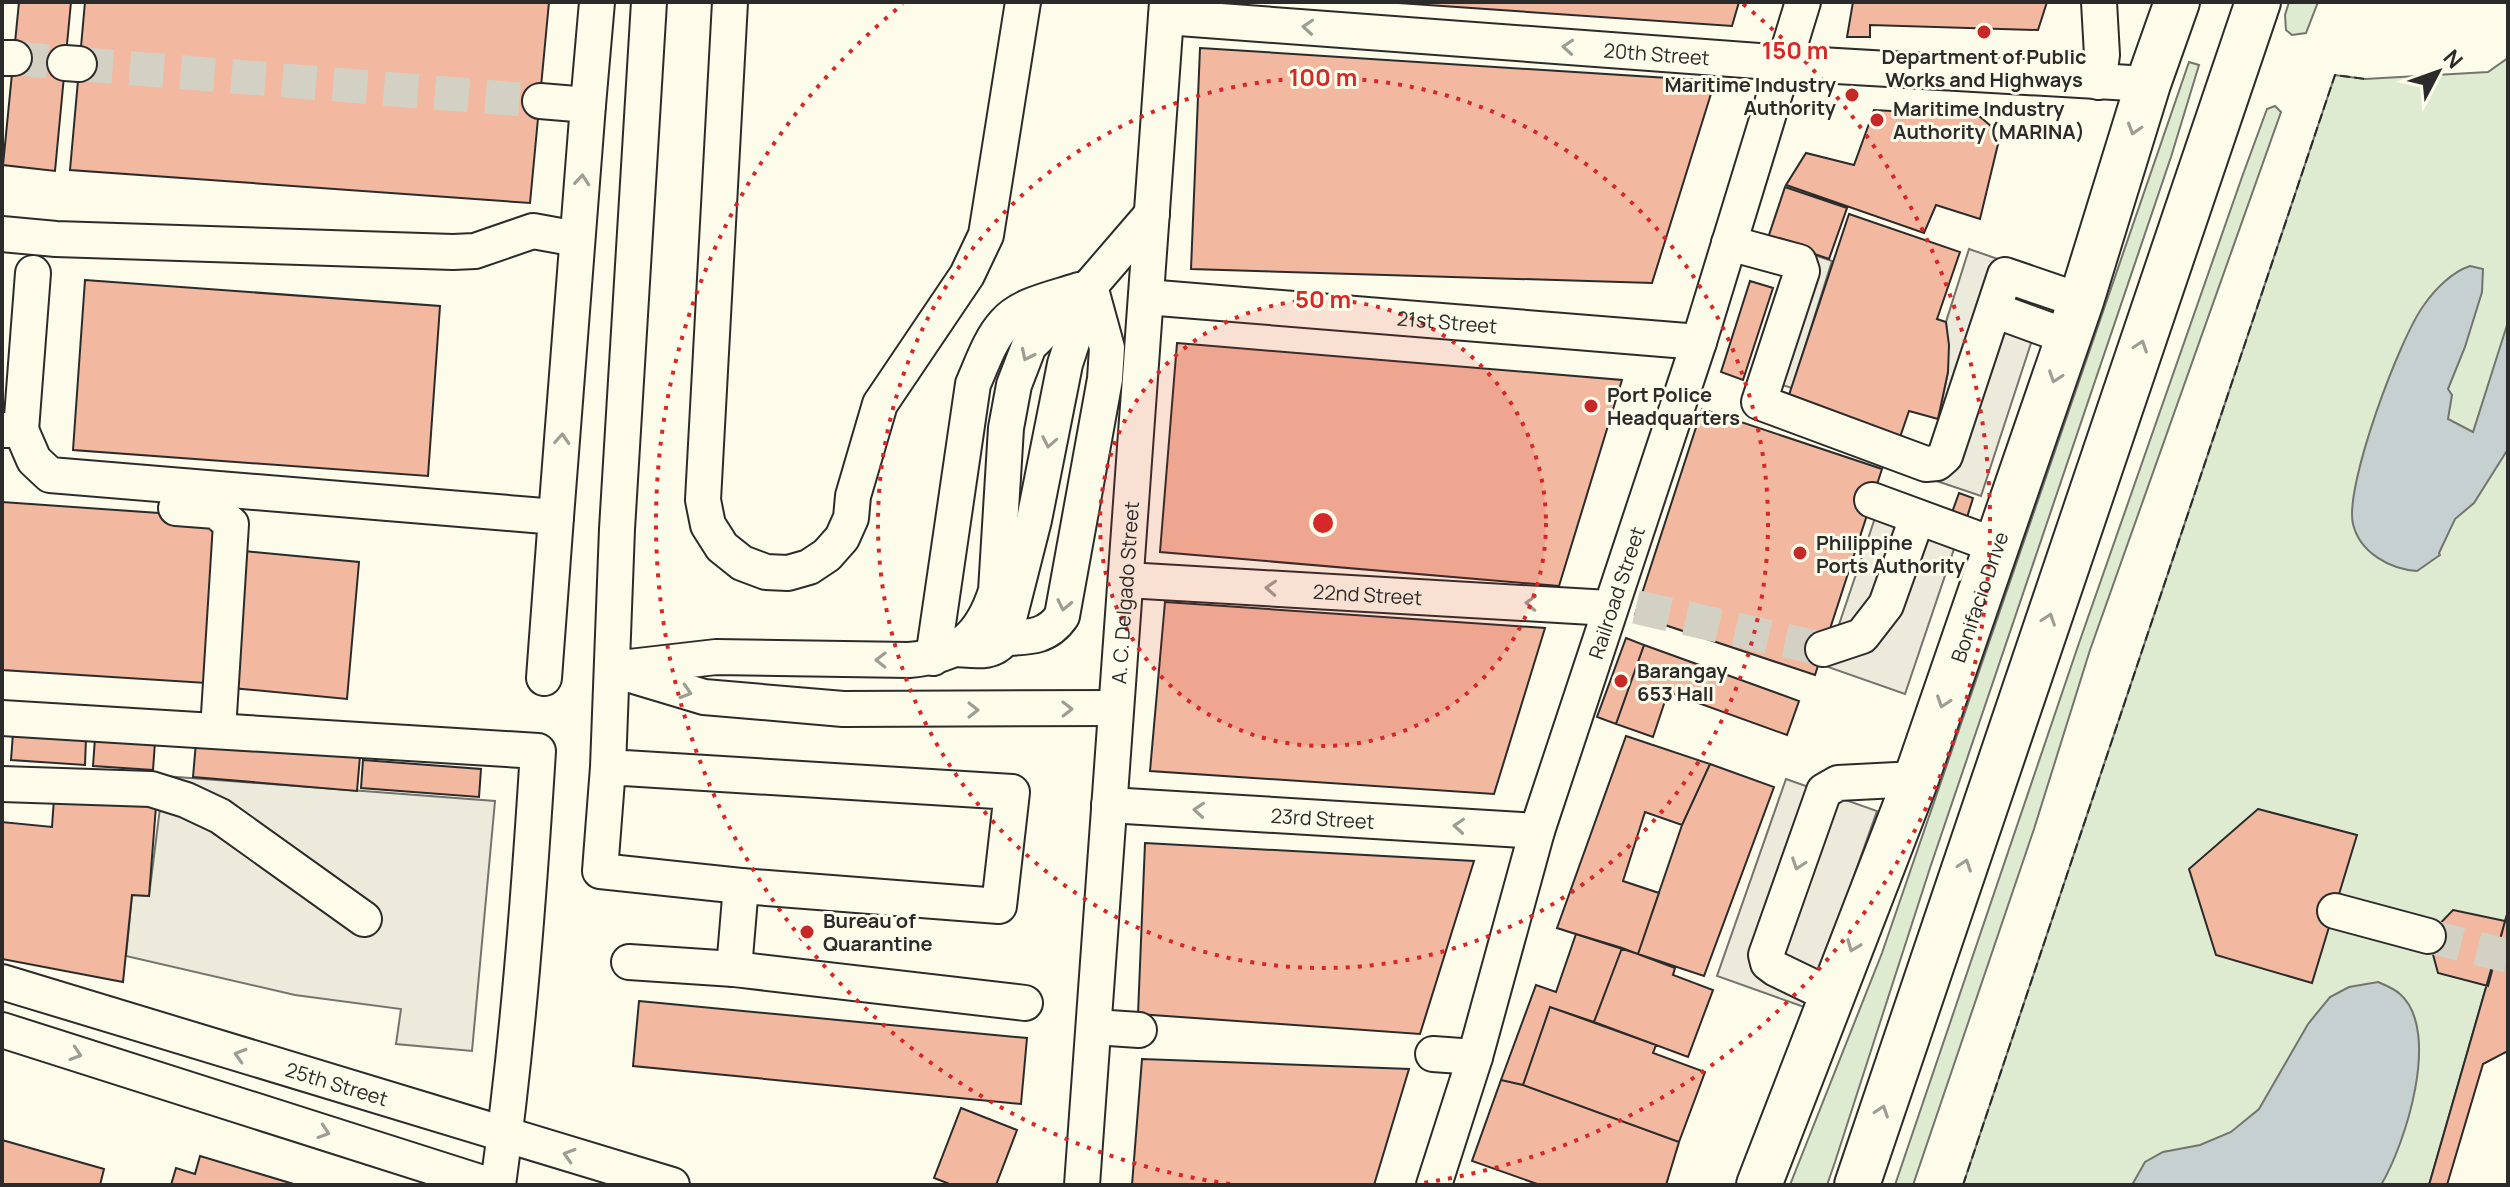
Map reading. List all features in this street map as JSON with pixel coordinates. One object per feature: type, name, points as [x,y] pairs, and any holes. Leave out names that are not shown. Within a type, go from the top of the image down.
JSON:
[{"type":"highway","name":"Bonifacio Drive","points":[[1759,1185],[1916,779],[2074,319],[2177,2]]},
{"type":"highway","points":[[1857,1185],[2258,2]]},
{"type":"street","points":[[544,678],[597,2]]},
{"type":"street","points":[[608,767],[1012,792],[999,906],[741,886],[600,871],[649,2]]},
{"type":"street","points":[[730,2],[703,500],[708,525],[722,547],[742,563],[766,572],[788,573],[809,567],[827,555],[842,538],[851,518],[853,496],[880,404],[967,275],[986,235],[1023,2]]},
{"type":"street","name":"Railroad Street","points":[[1434,1185],[1475,1057],[1537,831],[1619,605],[1803,2]]},
{"type":"street","points":[[2098,82],[2102,55],[2099,2]]},
{"type":"street","name":"20th Street","points":[[1167,9],[1785,63],[2148,84]]},
{"type":"street","name":"A. C. Delgado Street","points":[[1082,1185],[1167,9]]},
{"type":"street","points":[[540,101],[588,105]]},
{"type":"street","points":[[944,654],[975,635],[988,614],[996,591],[1006,428],[1014,385],[1029,346],[1090,286],[1152,214]]},
{"type":"street","points":[[2,234],[56,239],[453,252],[475,251],[533,231],[577,239]]},
{"type":"street","points":[[1729,243],[1799,262],[1802,271],[1759,402],[1926,464],[1937,463],[1945,456],[2005,275],[2074,319]]},
{"type":"street","points":[[33,273],[12,430],[34,460],[50,475],[556,517]]},
{"type":"street","points":[[612,669],[716,657],[909,660],[990,651],[998,647],[1004,638],[1034,520],[1065,364],[1090,286]]},
{"type":"street","points":[[944,654],[973,384],[1005,322],[1019,312],[1090,286]]},
{"type":"street","points":[[1004,638],[1040,637],[1062,616],[1105,379],[1107,348],[1090,286]]},
{"type":"street","name":"21st Street","points":[[1146,297],[1699,342]]},
{"type":"street","points":[[72,500],[216,511],[231,524],[218,730]]},
{"type":"street","points":[[1872,500],[1997,546]]},
{"type":"street","points":[[1823,649],[1862,636],[1886,605],[1917,518]]},
{"type":"street","name":"22nd Street","points":[[1126,580],[1619,605]]},
{"type":"street","points":[[612,669],[704,697],[843,709],[1116,708]]},
{"type":"street","points":[[2,718],[538,751],[533,843],[498,1185]]},
{"type":"street","points":[[1834,997],[1776,969],[1768,963],[1766,955],[1824,791],[1838,783],[1916,779]]},
{"type":"street","points":[[2,784],[151,789],[186,800],[220,816],[364,919]]},
{"type":"street","name":"23rd Street","points":[[1109,805],[1537,831]]},
{"type":"street","points":[[734,969],[741,886]]},
{"type":"street","points":[[2335,911],[2428,936]]},
{"type":"street","points":[[629,962],[734,969],[1025,1003]]},
{"type":"street","name":"25th Street","points":[[2,982],[672,1185]]},
{"type":"street","points":[[1094,1027],[1139,1030]]},
{"type":"street","points":[[2,1030],[489,1185]]},
{"type":"street","points":[[1433,1054],[1475,1057]]},
{"type":"green space","points":[[2289,2],[2318,2],[2306,33],[2292,35],[2286,30],[2285,15]]},
{"type":"green space","points":[[2508,58],[2508,911],[2429,1185],[1963,1185],[2335,75],[2365,79],[2488,72]]},
{"type":"green space","points":[[2189,62],[2199,65],[2171,157],[1930,868],[1827,1185],[1790,1185],[1882,953]]},
{"type":"green space","points":[[2275,106],[2281,112],[2090,650],[2034,829],[1913,1185],[1895,1185],[2078,646],[2242,177],[2267,109]]},
{"type":"shaded area","points":[[1794,248],[1832,261],[1792,388],[1753,376]]},
{"type":"shaded area","points":[[1969,249],[2018,266],[2002,322],[2034,334],[1981,496],[1922,476],[1941,420],[1938,419],[1948,372],[1946,322]]},
{"type":"shaded area","points":[[2470,266],[2483,269],[2482,292],[2448,389],[2452,395],[2448,419],[2473,432],[2508,322],[2508,449],[2474,503],[2455,519],[2440,555],[2417,571],[2407,570],[2378,558],[2357,534],[2352,505],[2357,479],[2376,413],[2414,322],[2439,287]]},
{"type":"shaded area","points":[[1875,518],[1955,546],[1905,694],[1825,666]]},
{"type":"shaded area","points":[[164,776],[495,801],[472,1051],[396,1044],[401,1009],[295,995],[126,956],[132,895],[149,896]]},
{"type":"shaded area","points":[[1786,779],[1877,811],[1807,1008],[1717,976]]},
{"type":"shaded area","points":[[2378,982],[2398,992],[2412,1011],[2418,1034],[2419,1060],[2409,1117],[2381,1185],[2132,1185],[2145,1162],[2163,1152],[2200,1145],[2231,1132],[2259,1109],[2308,1024],[2330,997],[2349,987]]},
{"type":"building","points":[[19,2],[71,2],[55,171],[3,165]]},
{"type":"building","points":[[85,2],[549,2],[530,203],[70,170]]},
{"type":"building","points":[[1384,2],[1739,2],[1732,26]]},
{"type":"building","points":[[1853,2],[2047,2],[2038,30],[1870,25],[1870,37],[1847,37]]},
{"type":"building","points":[[1200,48],[1715,81],[1652,283],[1191,269]]},
{"type":"building","points":[[1874,110],[1979,116],[1991,126],[1998,144],[1980,219],[1936,205],[1924,233],[1786,185],[1806,153],[1854,165]]},
{"type":"building","points":[[1785,187],[1847,208],[1829,259],[1768,238]]},
{"type":"building","points":[[1849,214],[1960,252],[1937,319],[1946,322],[1949,345],[1948,372],[1938,419],[1909,411],[1898,443],[1786,404]]},
{"type":"building","points":[[85,280],[440,306],[428,476],[73,450]]},
{"type":"building","points":[[1750,281],[1773,288],[1743,380],[1721,372]]},
{"type":"building","points":[[1177,343],[1622,380],[1559,586],[1160,552]]},
{"type":"building","points":[[1702,409],[1882,469],[1815,675],[1635,615]]},
{"type":"building","points":[[1959,493],[1973,498],[1965,524],[1950,518]]},
{"type":"building","points":[[2,502],[216,517],[206,683],[2,670]]},
{"type":"building","points":[[244,551],[359,562],[347,699],[232,688]]},
{"type":"building","points":[[1165,602],[1545,628],[1494,794],[1150,771]]},
{"type":"building","name":"Barangay 653 Hall","points":[[1626,638],[1644,645],[1616,724],[1597,717]]},
{"type":"building","points":[[1644,645],[1799,701],[1787,735],[1668,692],[1653,737],[1616,724]]},
{"type":"building","points":[[13,733],[86,738],[85,765],[11,760]]},
{"type":"building","points":[[1626,736],[1710,764],[1682,825],[1645,812],[1623,881],[1659,893],[1638,954],[1557,928]]},
{"type":"building","points":[[95,738],[155,742],[153,770],[93,766]]},
{"type":"building","points":[[196,742],[360,756],[357,791],[193,777]]},
{"type":"building","points":[[363,760],[481,769],[479,797],[361,788]]},
{"type":"building","points":[[1710,764],[1774,787],[1704,976],[1638,954],[1682,825]]},
{"type":"building","points":[[54,798],[156,806],[149,896],[132,895],[123,982],[2,959],[2,822],[52,827]]},
{"type":"building","points":[[2258,809],[2357,835],[2312,983],[2216,955],[2189,869]]},
{"type":"building","points":[[1145,843],[1474,861],[1420,1034],[1138,1014]]},
{"type":"building","points":[[2453,910],[2505,921],[2488,986],[2438,973],[2428,936]]},
{"type":"building","points":[[2508,911],[2508,1051],[2483,1064],[2447,1185],[2429,1185]]},
{"type":"building","points":[[1576,934],[1622,948],[1594,1022],[1550,1007],[1523,1085],[1501,1080],[1536,985],[1556,992]]},
{"type":"building","points":[[1622,948],[1675,968],[1673,975],[1713,990],[1688,1057],[1594,1022]]},
{"type":"building","points":[[639,1001],[1027,1038],[1021,1104],[633,1066]]},
{"type":"building","points":[[1550,1007],[1656,1045],[1653,1053],[1705,1072],[1679,1142],[1523,1085]]},
{"type":"building","points":[[1142,1059],[1409,1069],[1374,1185],[1132,1185]]},
{"type":"building","points":[[1501,1080],[1523,1085],[1679,1142],[1666,1185],[1540,1185],[1472,1161]]},
{"type":"building","points":[[961,1108],[1017,1130],[996,1185],[952,1185],[934,1178]]},
{"type":"building","points":[[2,1140],[104,1169],[100,1185],[2,1185]]},
{"type":"building","points":[[200,1156],[297,1185],[171,1185],[176,1168],[195,1174]]},
{"type":"tunnel","points":[[14,58],[65,63]]},
{"type":"tunnel","points":[[79,64],[540,101]]},
{"type":"tunnel","points":[[1636,607],[1823,649]]},
{"type":"tunnel","points":[[2428,936],[2508,956]]},
{"type":"fence","points":[[1963,1185],[2335,75],[2365,79]]},
{"type":"place","name":"Department of Public Works and Highways","points":[[1984,32]]},
{"type":"place","name":"Maritime Industry Authority","points":[[1852,95]]},
{"type":"place","name":"Maritime Industry Authority (MARINA)","points":[[1877,120]]},
{"type":"place","name":"Port Police Headquarters","points":[[1591,406]]},
{"type":"place","name":"Philippine Ports Authority","points":[[1800,553]]},
{"type":"place","name":"Barangay 653 Hall","points":[[1621,681]]},
{"type":"place","name":"Bureau of Quarantine","points":[[807,932]]}]
